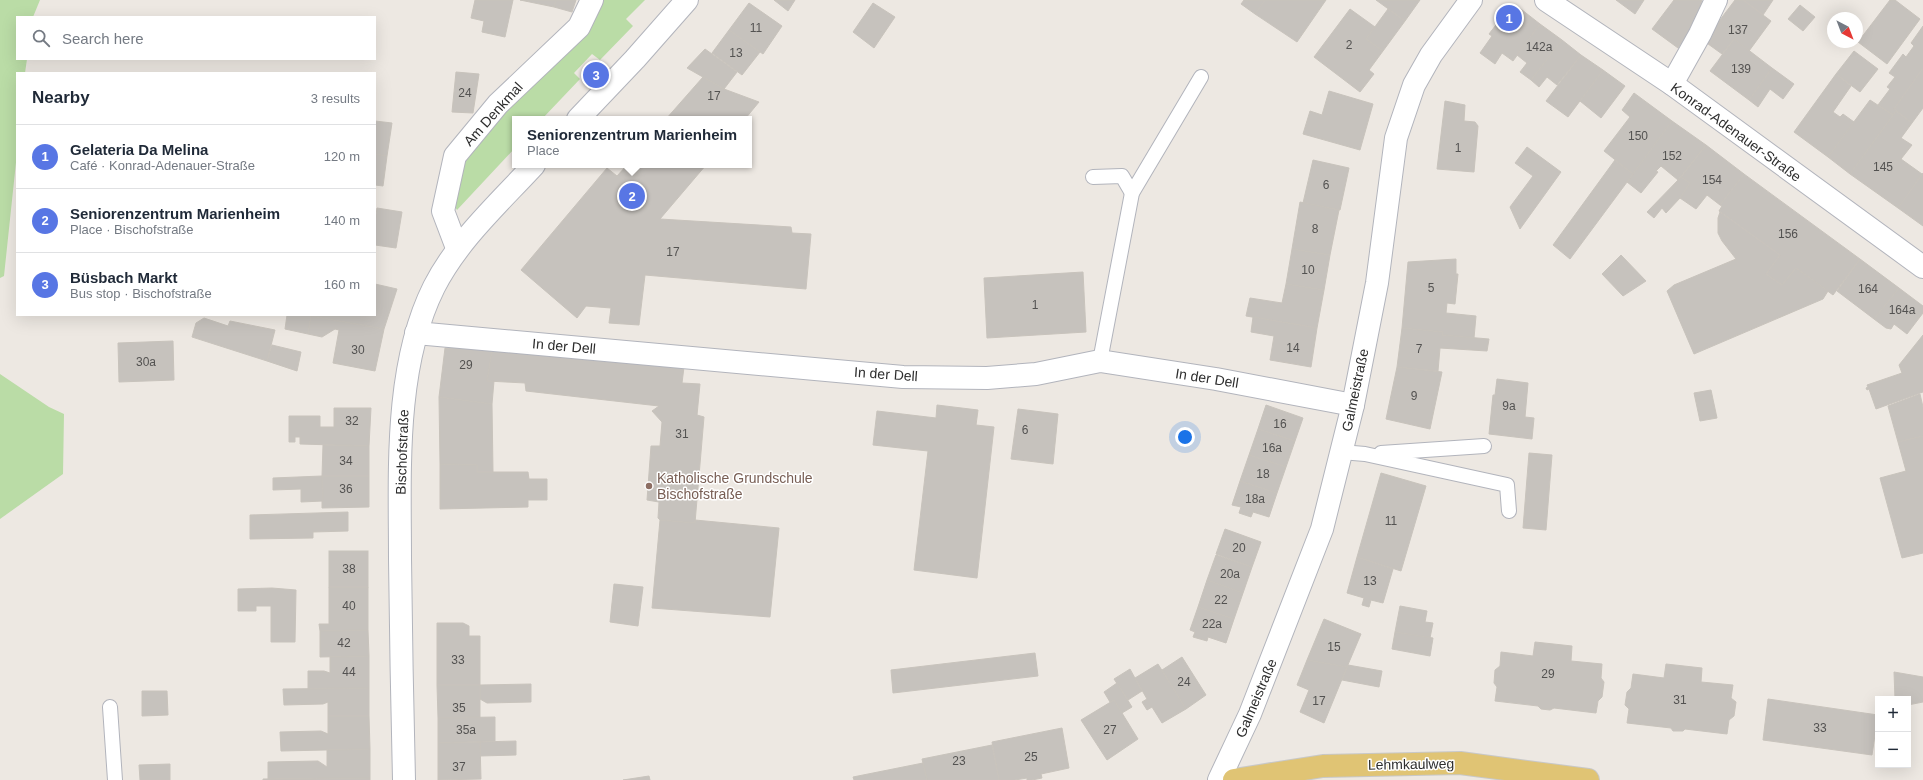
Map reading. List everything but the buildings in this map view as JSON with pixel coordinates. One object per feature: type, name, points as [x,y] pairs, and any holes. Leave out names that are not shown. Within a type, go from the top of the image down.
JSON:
[{"type":"main road","name":"Lehmkaulweg","points":[[1234,780],[1323,766],[1460,764],[1588,780]]},
{"type":"street","name":"Am Denkmal","points":[[457,248],[443,211],[455,156],[498,104],[579,27],[592,0]]},
{"type":"street","points":[[581,116],[635,59],[687,0]]},
{"type":"street","name":"Galmeistraße","points":[[1219,780],[1250,714],[1322,529],[1353,405],[1377,283],[1396,138],[1414,85],[1431,55],[1471,0]]},
{"type":"street","name":"Konrad-Adenauer-Straße","points":[[1546,0],[1672,84],[1923,267]]},
{"type":"street","points":[[1672,84],[1700,34],[1716,0]]},
{"type":"street","name":"Bischofstraße","points":[[404,780],[400,475],[404,399],[416,333],[434,288],[457,248],[531,168]]},
{"type":"street","name":"In der Dell","points":[[416,333],[903,377],[987,378],[1036,374],[1100,361],[1216,379],[1353,405]]},
{"type":"lane","points":[[1100,361],[1132,193],[1201,77]]},
{"type":"lane","points":[[1093,177],[1122,176],[1132,193]]},
{"type":"lane","points":[[1365,454],[1484,446]]},
{"type":"lane","points":[[1341,452],[1365,454],[1507,485],[1509,511]]},
{"type":"lane","points":[[110,707],[115,780]]},
{"type":"green space","points":[[0,0],[40,0],[33,16],[16,16],[16,60],[27,60],[25,72],[16,72],[16,162],[4,276],[0,278]]},
{"type":"green space","points":[[603,0],[645,0],[626,19],[633,26],[600,60],[592,54],[574,73],[580,79],[545,116],[512,116],[512,151],[457,210],[451,200],[462,155]]},
{"type":"green space","points":[[0,374],[49,407],[64,414],[63,474],[0,519]]},
{"type":"place","name":"Gelateria Da Melina","points":[[1509,18]]},
{"type":"place","name":"Büsbach Markt","points":[[596,75]]},
{"type":"place","name":"Seniorenzentrum Marienheim","points":[[632,196]]},
{"type":"place","name":"Katholische Grundschule Bischofstraße","points":[[649,486]]}]
